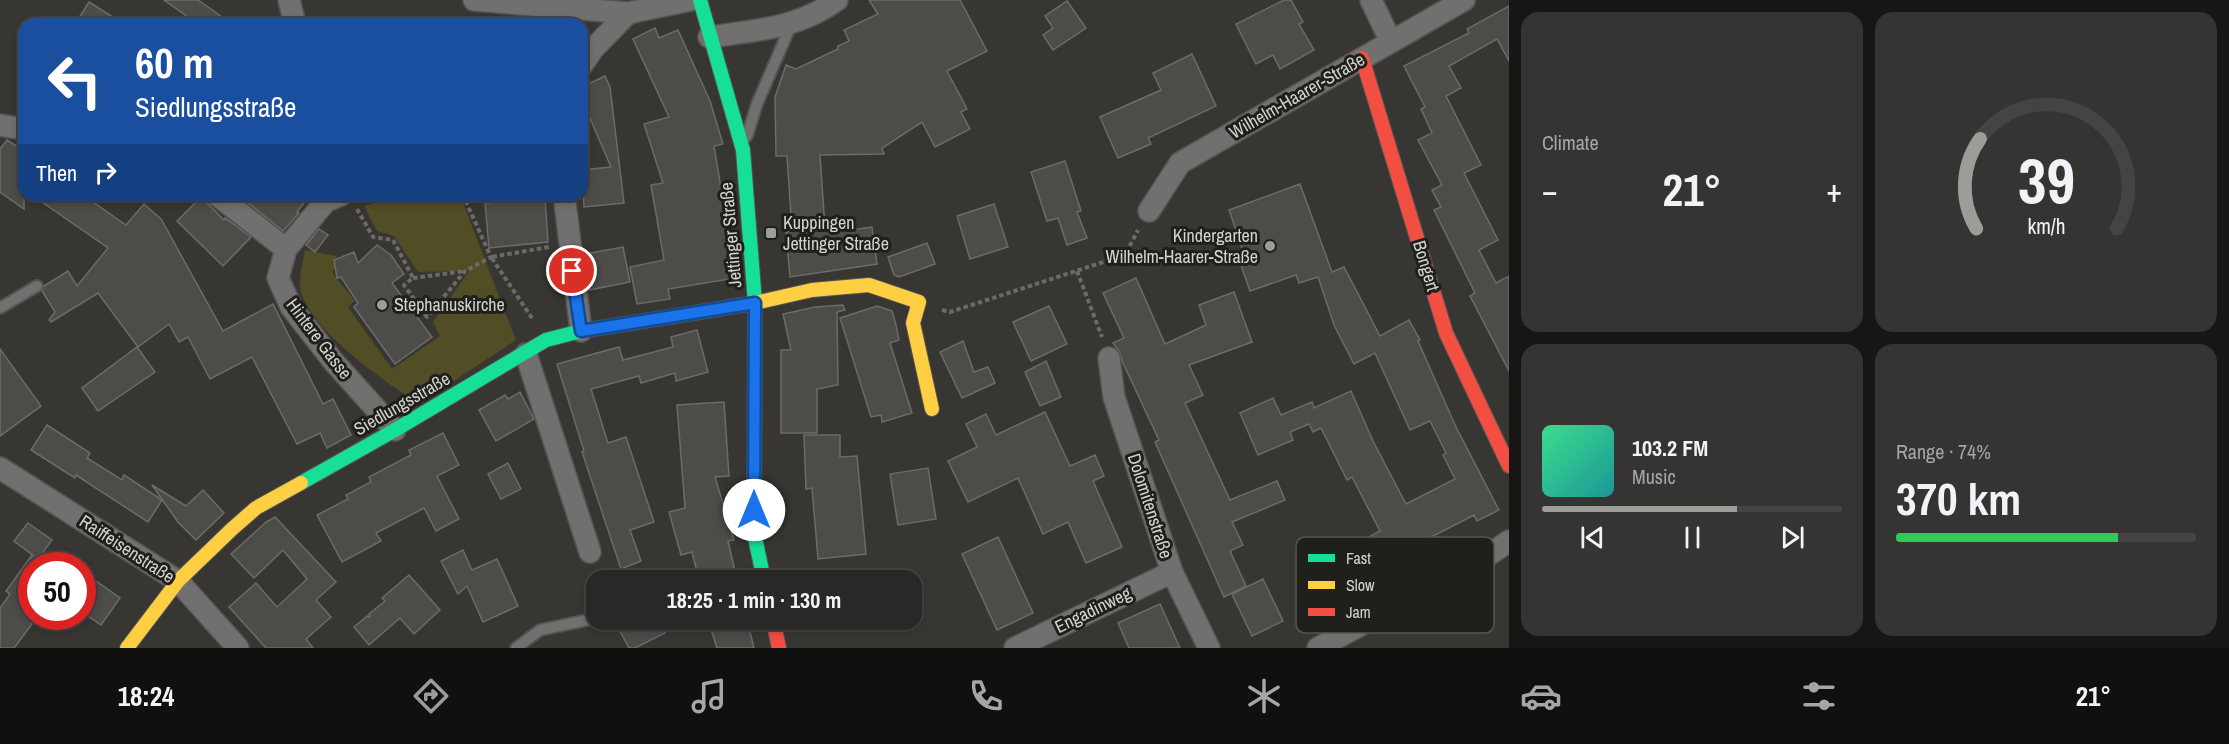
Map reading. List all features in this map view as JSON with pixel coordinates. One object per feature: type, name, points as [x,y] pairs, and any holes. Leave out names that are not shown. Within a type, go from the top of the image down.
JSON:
[{"type":"street","points":[[289,0],[294,18]]},
{"type":"street","points":[[474,0],[628,13],[691,0]]},
{"type":"street","name":"Jettinger Straße","points":[[700,0],[742,150],[755,303],[754,533],[762,570]]},
{"type":"street","points":[[709,37],[791,25],[837,0]]},
{"type":"street","points":[[1371,0],[1391,42]]},
{"type":"street","name":"Wilhelm-Haarer-Straße","points":[[1149,211],[1180,163],[1464,0]]},
{"type":"street","points":[[588,56],[628,13]]},
{"type":"street","name":"Bongert","points":[[1362,58],[1446,333],[1509,466]]},
{"type":"street","points":[[0,124],[18,128]]},
{"type":"street","points":[[225,201],[286,249],[326,201]]},
{"type":"street","points":[[565,201],[581,331]]},
{"type":"street","name":"Hintere Gasse","points":[[286,249],[278,278],[291,307],[333,361],[395,430]]},
{"type":"street","name":"Siedlungsstraße","points":[[128,648],[178,581],[256,508],[395,430],[546,340],[581,331],[755,303],[812,290],[869,285],[919,302]]},
{"type":"street","points":[[919,302],[913,323],[932,409]]},
{"type":"street","points":[[526,354],[590,552]]},
{"type":"street","name":"Dolomitenstraße","points":[[1109,358],[1114,397],[1172,572],[1209,648]]},
{"type":"street","name":"Raiffeisenstraße","points":[[0,468],[178,581],[238,648]]},
{"type":"street","points":[[1494,551],[1509,541]]},
{"type":"street","name":"Engadinweg","points":[[1015,648],[1172,572]]},
{"type":"street","points":[[775,630],[779,648]]},
{"type":"street","points":[[1318,648],[1346,633]]},
{"type":"lane","points":[[742,150],[757,104],[791,25]]},
{"type":"lane","points":[[0,308],[37,286]]},
{"type":"lane","points":[[516,648],[540,630],[586,620]]},
{"type":"path","points":[[349,201],[373,237],[393,240],[413,278]]},
{"type":"path","points":[[466,201],[490,257],[546,340]]},
{"type":"path","points":[[919,302],[950,312],[1125,255],[1149,211]]},
{"type":"path","points":[[465,271],[413,278],[404,285],[427,317],[465,271],[490,257],[571,244]]},
{"type":"path","points":[[1077,271],[1109,358]]},
{"type":"shaded area","points":[[380,201],[462,201],[516,340],[419,404],[368,368],[331,336],[316,319],[305,302],[300,286],[305,250],[337,256],[333,274],[355,301],[348,307],[392,369],[440,336],[433,322],[469,271],[418,272],[394,236],[377,231],[364,206]]},
{"type":"building","points":[[164,0],[198,0],[224,18],[190,18]]},
{"type":"building","points":[[869,0],[960,0],[987,51],[947,71],[967,109],[961,112],[970,129],[935,147],[922,122],[882,148],[884,154],[820,155],[825,228],[829,228],[829,233],[872,227],[877,264],[790,277],[786,232],[792,231],[787,156],[776,156],[775,97],[786,65],[796,69],[838,49],[838,46],[849,41],[844,30],[878,14]]},
{"type":"building","points":[[1284,0],[1291,0],[1303,22],[1299,24],[1314,50],[1280,69],[1273,55],[1256,64],[1236,24]]},
{"type":"building","points":[[1067,1],[1086,28],[1053,50],[1043,35],[1053,28],[1045,16]]},
{"type":"building","points":[[89,2],[114,18],[79,18]]},
{"type":"building","points":[[1509,6],[1509,61],[1497,39],[1449,66],[1461,88],[1446,96],[1481,165],[1464,173],[1498,240],[1479,250],[1496,283],[1509,276],[1509,371],[1470,296],[1475,293],[1434,210],[1441,207],[1432,190],[1442,185],[1418,140],[1432,133],[1421,109],[1425,107],[1404,66],[1469,33],[1467,29]]},
{"type":"building","points":[[655,28],[659,38],[678,30],[710,101],[723,144],[714,146],[736,278],[668,289],[670,299],[637,304],[630,267],[664,260],[651,185],[663,183],[644,124],[669,117],[633,39]]},
{"type":"building","points":[[1192,54],[1216,106],[1148,138],[1151,144],[1118,158],[1100,117],[1161,90],[1153,73]]},
{"type":"building","points":[[605,76],[610,87],[624,203],[584,207],[584,201],[588,201],[588,169],[611,167],[588,114],[588,84]]},
{"type":"building","points":[[7,140],[18,147],[18,201],[24,201],[24,209],[0,192],[0,149]]},
{"type":"building","points":[[1065,161],[1081,211],[1077,212],[1087,238],[1067,245],[1058,218],[1047,221],[1031,172]]},
{"type":"building","points":[[1300,184],[1332,272],[1344,267],[1380,336],[1409,320],[1420,340],[1418,341],[1456,427],[1499,510],[1477,521],[1474,515],[1431,537],[1369,537],[1380,531],[1352,477],[1347,480],[1321,428],[1313,432],[1309,424],[1290,432],[1293,440],[1258,455],[1240,413],[1273,398],[1281,415],[1312,402],[1314,408],[1351,391],[1373,441],[1406,504],[1455,479],[1443,455],[1446,453],[1430,421],[1410,430],[1375,353],[1354,364],[1334,325],[1318,277],[1299,283],[1296,275],[1250,291],[1237,254],[1243,251],[1229,210]]},
{"type":"building","points":[[41,201],[92,201],[126,225],[144,204],[161,219],[223,331],[273,304],[323,404],[333,399],[351,435],[327,448],[320,433],[297,444],[252,357],[210,379],[188,337],[179,342],[169,324],[138,347],[98,293],[51,322],[49,320],[55,312],[42,291],[44,286],[68,271],[77,286],[108,248]]},
{"type":"building","points":[[197,201],[205,201],[224,220],[225,218],[251,237],[223,266],[177,221]]},
{"type":"building","points":[[246,201],[305,201],[297,212],[299,213],[283,231]]},
{"type":"building","points":[[545,201],[548,242],[489,248],[485,203]]},
{"type":"building","points":[[994,204],[1008,247],[970,259],[957,216]]},
{"type":"building","points":[[319,229],[328,235],[315,252],[306,245]]},
{"type":"building","points":[[927,243],[935,264],[899,277],[894,275],[888,257]]},
{"type":"building","name":"Stephanuskirche","points":[[377,245],[391,255],[404,274],[392,283],[432,337],[395,364],[354,307],[358,303],[341,277],[337,278],[334,260],[354,252],[358,263]]},
{"type":"building","points":[[623,247],[630,282],[589,290],[584,254]]},
{"type":"building","points":[[1136,278],[1165,344],[1206,325],[1199,305],[1234,292],[1252,342],[1189,365],[1203,395],[1185,403],[1230,500],[1277,481],[1285,500],[1232,522],[1243,545],[1230,551],[1246,586],[1224,597],[1155,442],[1159,440],[1119,351],[1113,343],[1124,338],[1103,293]]},
{"type":"building","points":[[843,305],[845,310],[837,312],[838,385],[817,389],[817,433],[781,433],[781,350],[791,350],[783,314],[815,307]]},
{"type":"building","points":[[877,306],[892,311],[899,340],[890,343],[912,413],[882,422],[881,415],[871,417],[840,318]]},
{"type":"building","points":[[1049,306],[1067,344],[1031,361],[1013,322]]},
{"type":"building","points":[[697,330],[708,372],[676,381],[675,373],[641,383],[639,376],[591,389],[608,443],[626,437],[654,522],[630,530],[641,561],[621,569],[582,452],[584,451],[557,364],[619,347],[623,360],[673,347],[671,337]]},
{"type":"building","points":[[963,341],[974,372],[988,367],[995,383],[962,398],[940,352]]},
{"type":"building","points":[[137,347],[155,372],[98,411],[82,388]]},
{"type":"building","points":[[0,349],[41,406],[0,436]]},
{"type":"building","points":[[1046,361],[1061,397],[1040,406],[1025,372]]},
{"type":"building","points":[[520,392],[534,419],[496,441],[479,410],[505,395],[508,399]]},
{"type":"building","points":[[724,402],[729,476],[715,477],[734,540],[728,541],[735,570],[696,570],[692,552],[681,555],[669,512],[685,508],[677,405]]},
{"type":"building","points":[[1045,412],[1070,466],[1095,455],[1104,476],[1093,481],[1122,547],[1086,563],[1068,522],[1043,534],[1018,478],[968,502],[948,461],[977,447],[966,424],[986,414],[996,435]]},
{"type":"building","points":[[47,425],[90,453],[87,458],[122,480],[124,475],[162,500],[148,522],[76,475],[75,478],[31,450]]},
{"type":"building","points":[[443,433],[459,465],[437,476],[459,519],[436,531],[424,508],[376,533],[381,541],[342,562],[317,515],[348,499],[346,495],[371,482],[369,477],[411,455],[409,450]]},
{"type":"building","points":[[804,435],[840,435],[840,457],[857,456],[866,554],[818,559],[812,488],[806,489]]},
{"type":"building","points":[[508,463],[521,489],[501,499],[488,474]]},
{"type":"building","points":[[928,468],[936,519],[898,525],[890,474]]},
{"type":"building","points":[[152,485],[186,506],[203,490],[224,513],[196,540],[178,522]]},
{"type":"building","points":[[275,517],[336,582],[316,600],[331,617],[306,639],[313,648],[266,648],[229,607],[256,583],[277,607],[307,579],[283,550],[254,578],[231,554],[266,522]]},
{"type":"building","points":[[28,523],[52,540],[43,552],[29,552],[14,541]]},
{"type":"building","points":[[998,537],[1033,613],[997,630],[962,554]]},
{"type":"building","points":[[463,550],[472,570],[497,559],[518,606],[483,622],[467,586],[458,594],[441,561]]},
{"type":"building","points":[[18,574],[18,630],[28,630],[14,648],[0,648],[0,608],[10,594],[6,591]]},
{"type":"building","points":[[409,575],[440,610],[414,634],[400,618],[369,645],[354,627],[367,616],[370,617],[369,614],[385,601],[382,598]]},
{"type":"building","points":[[1263,579],[1283,621],[1252,636],[1232,594]]},
{"type":"building","points":[[96,581],[120,598],[101,625],[96,622]]},
{"type":"building","points":[[1160,604],[1180,648],[1129,648],[1118,623]]},
{"type":"building","points":[[619,630],[663,630],[665,633],[635,648],[629,648]]},
{"type":"building","points":[[711,630],[750,630],[754,648],[717,648]]},
{"type":"traffic: fast","points":[[700,0],[743,150],[755,303],[754,533],[762,570]]},
{"type":"traffic: fast","points":[[301,483],[546,340],[581,331],[669,317]]},
{"type":"traffic: slow","points":[[669,317],[755,303],[812,290],[869,285],[919,302],[913,323],[932,409]]},
{"type":"traffic: slow","points":[[127,648],[178,581],[232,529],[256,508],[301,483]]},
{"type":"traffic: jam","points":[[1362,58],[1446,333],[1509,466]]},
{"type":"traffic: jam","points":[[775,630],[779,648]]},
{"type":"place","name":"Kuppingen Jettinger Straße","points":[[771,233]]},
{"type":"place","name":"Kindergarten Wilhelm-Haarer-Straße","points":[[1270,246]]},
{"type":"place","name":"Stephanuskirche","points":[[382,305]]},
{"type":"route","points":[[572,271],[581,331],[755,303],[754,510]]}]
